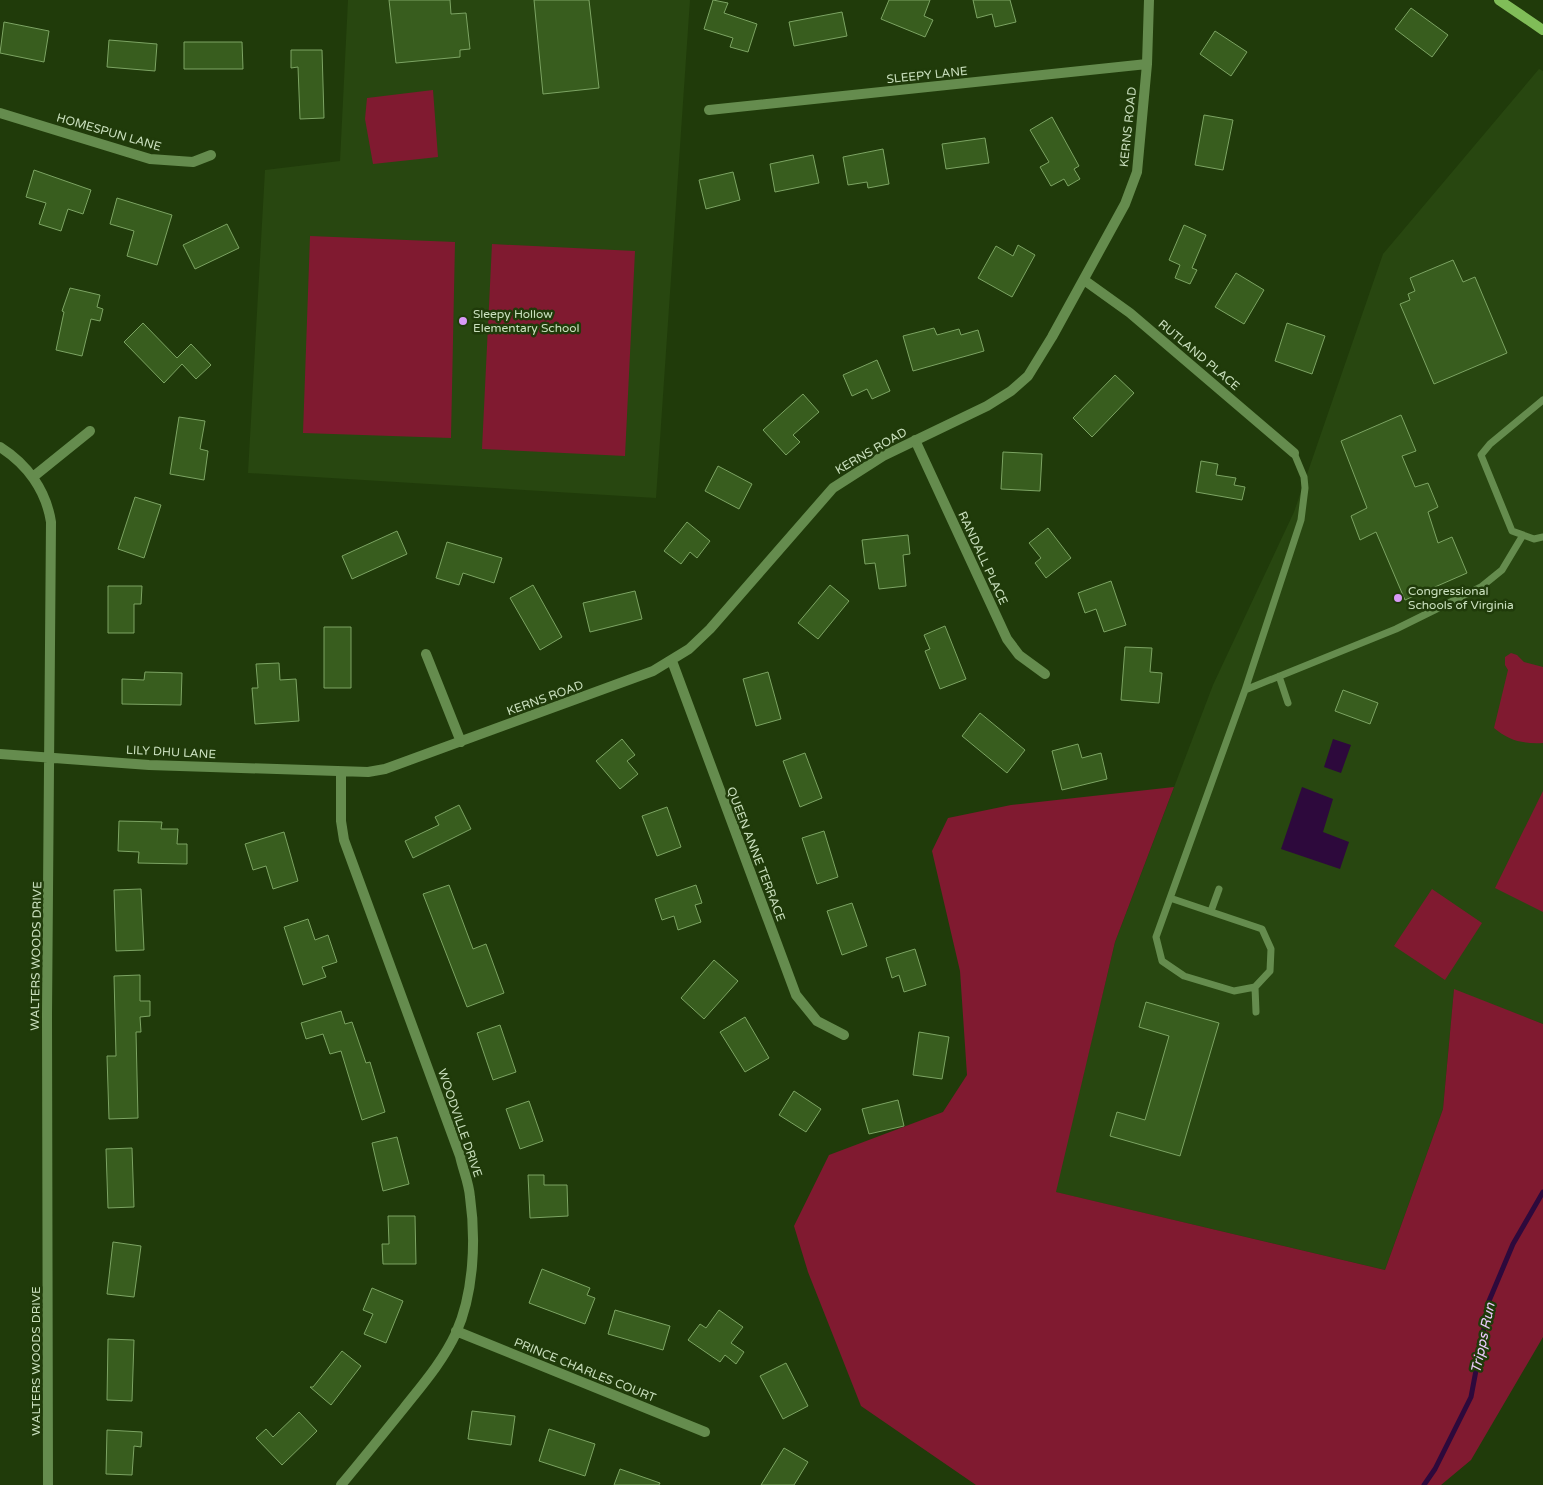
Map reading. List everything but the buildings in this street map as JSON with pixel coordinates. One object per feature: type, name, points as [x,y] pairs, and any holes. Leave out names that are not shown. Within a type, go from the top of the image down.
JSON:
[{"type":"main road","points":[[1499,0],[1543,30]]},
{"type":"street","name":"KERNS ROAD","points":[[341,773],[385,769],[653,671],[672,661],[710,629],[833,488],[852,474],[915,440],[987,406],[1011,391],[1022,381],[1040,358],[1126,204],[1137,172],[1147,64],[1148,0]]},
{"type":"street","name":"SLEEPY LANE","points":[[709,110],[1147,64]]},
{"type":"street","name":"HOMESPUN LANE","points":[[0,113],[150,159],[192,162],[211,155]]},
{"type":"street","name":"RUTLAND PLACE","points":[[1084,280],[1130,312],[1294,453]]},
{"type":"street","points":[[33,477],[90,430]]},
{"type":"street","name":"RANDALL PLACE","points":[[915,440],[1007,639],[1019,655],[1045,674]]},
{"type":"street","name":"WALTERS WOODS DRIVE","points":[[0,447],[11,454],[33,477],[45,500],[51,522],[48,1485]]},
{"type":"street","points":[[426,654],[461,742]]},
{"type":"street","name":"QUEEN ANNE TERRACE","points":[[672,661],[796,995],[817,1021],[844,1036]]},
{"type":"street","name":"LILY DHU LANE","points":[[0,754],[149,764],[341,773]]},
{"type":"street","name":"WOODVILLE DRIVE","points":[[341,773],[341,821],[346,848],[460,1156],[470,1195],[473,1221],[472,1260],[466,1296],[456,1331],[426,1381],[341,1485]]},
{"type":"street","name":"PRINCE CHARLES COURT","points":[[456,1331],[705,1432]]},
{"type":"lane","points":[[1543,400],[1490,444],[1481,455],[1512,531],[1534,539],[1543,537]]},
{"type":"lane","points":[[1170,898],[1262,929],[1271,949],[1270,972],[1255,987],[1234,991],[1184,976],[1162,961],[1156,937],[1170,898],[1245,690],[1301,520],[1305,488],[1304,477],[1294,453]]},
{"type":"lane","points":[[1245,690],[1396,629],[1481,587],[1502,570],[1523,535]]},
{"type":"lane","points":[[1280,676],[1288,703]]},
{"type":"lane","points":[[1211,911],[1219,889]]},
{"type":"lane","points":[[1255,987],[1256,1012]]},
{"type":"shaded area","name":"Sleepy Hollow Elementary School","points":[[348,0],[690,0],[656,498],[248,473],[265,170],[340,161]]},
{"type":"shaded area","name":"Congressional Schools of Virginia","points":[[1539,69],[1543,71],[1543,1024],[1454,990],[1443,1109],[1385,1270],[1055,1192],[1115,942],[1213,685],[1294,512],[1383,254]]},
{"type":"shaded area","points":[[433,90],[438,157],[373,164],[365,119],[367,98]]},
{"type":"shaded area","points":[[310,236],[455,242],[451,438],[303,433]]},
{"type":"shaded area","points":[[492,244],[635,251],[625,456],[482,449]]},
{"type":"shaded area","points":[[1511,653],[1517,655],[1524,662],[1543,667],[1543,743],[1517,741],[1505,736],[1494,728],[1508,670],[1505,665],[1505,657]]},
{"type":"shaded area","points":[[1333,739],[1351,745],[1341,773],[1324,767]]},
{"type":"shaded area","points":[[1174,787],[1115,942],[1056,1192],[1385,1270],[1443,1109],[1454,989],[1543,1024],[1543,1337],[1471,1460],[1441,1485],[976,1485],[861,1406],[808,1272],[794,1226],[829,1155],[943,1112],[967,1075],[960,971],[932,851],[948,818],[1011,805]]},
{"type":"shaded area","points":[[1302,787],[1333,799],[1323,832],[1349,842],[1340,869],[1281,849]]},
{"type":"shaded area","points":[[1543,791],[1543,912],[1495,888]]},
{"type":"shaded area","points":[[1432,889],[1482,923],[1445,980],[1394,946]]},
{"type":"waterway","name":"Tripps Run","points":[[1424,1485],[1435,1469],[1471,1397],[1489,1301],[1513,1244],[1543,1192]]},
{"type":"place","name":"Sleepy Hollow Elementary School","points":[[463,321]]},
{"type":"place","name":"Congressional Schools of Virginia","points":[[1398,598]]}]
